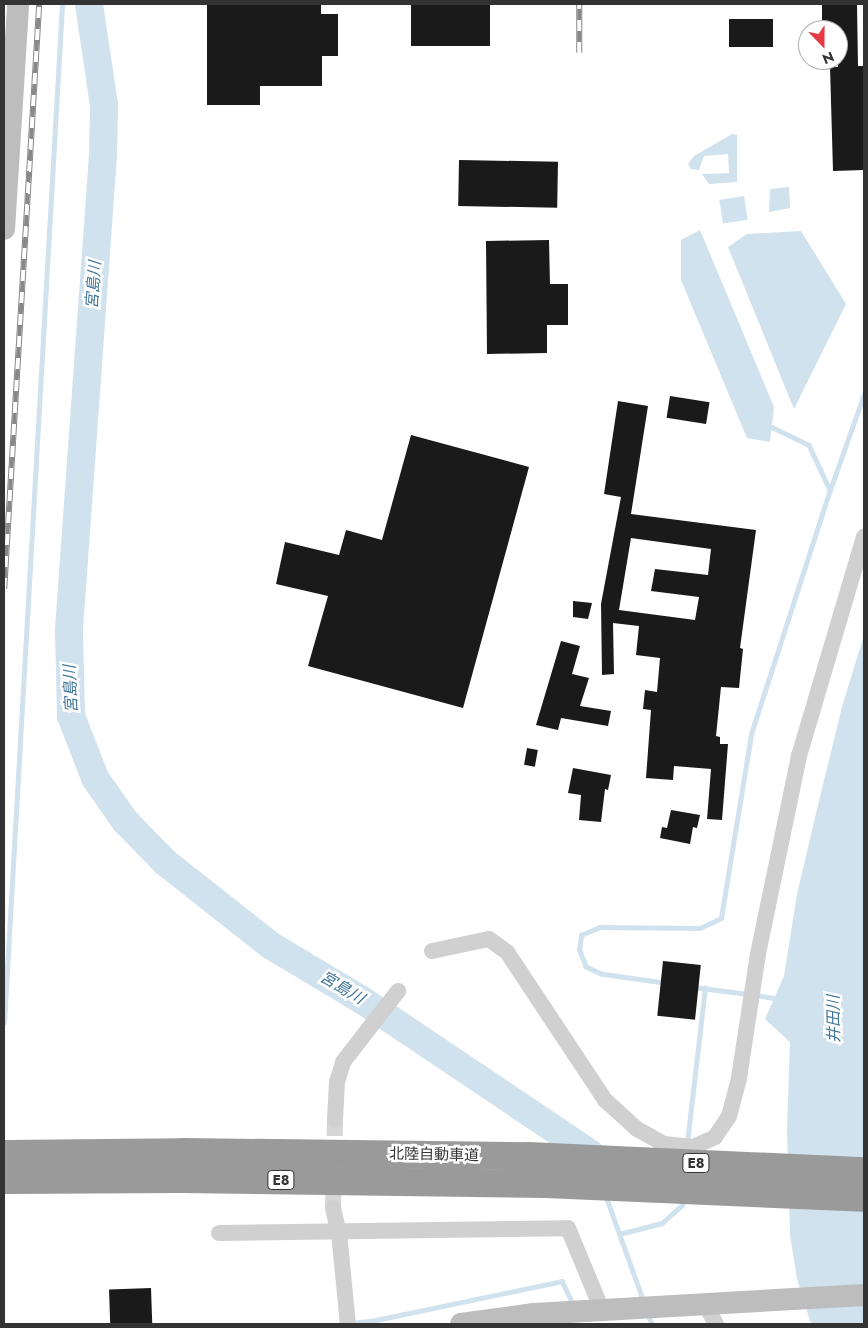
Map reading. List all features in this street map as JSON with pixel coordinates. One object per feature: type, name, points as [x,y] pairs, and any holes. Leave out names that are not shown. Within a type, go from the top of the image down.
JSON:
[{"type":"highway","name":"北陸自動車道","points":[[10,1154],[183,1152],[528,1156],[864,1172]]},
{"type":"highway","name":"北陸自動車道","points":[[10,1180],[546,1184],[864,1198]]},
{"type":"street","points":[[4,229],[7,109],[18,4]]},
{"type":"street","points":[[432,951],[489,939],[507,952],[605,1100],[638,1129],[664,1144],[693,1147],[715,1137],[729,1116],[738,1078],[758,954],[799,756],[864,536]]},
{"type":"street","points":[[335,1120],[337,1082],[344,1062],[363,1033],[398,991]]},
{"type":"street","points":[[333,1208],[340,1233],[348,1324]]},
{"type":"street","points":[[219,1233],[340,1233],[568,1228],[606,1317]]},
{"type":"street","points":[[461,1324],[714,1311],[864,1295]]},
{"type":"water","points":[[732,134],[737,135],[737,182],[709,184],[702,174],[729,173],[728,154],[704,156],[699,170],[691,169],[688,164],[694,156]]},
{"type":"water","points":[[789,187],[790,208],[769,212],[770,189]]},
{"type":"water","points":[[744,196],[748,220],[723,224],[719,200]]},
{"type":"water","points":[[700,230],[774,407],[770,442],[747,438],[681,280],[681,240]]},
{"type":"water","points":[[801,231],[846,304],[794,409],[728,247],[747,234]]},
{"type":"water","name":"井田川","points":[[864,635],[864,1324],[811,1324],[797,1279],[790,1235],[787,1130],[790,1042],[765,1019],[784,976],[797,894],[842,707]]},
{"type":"building","points":[[207,4],[321,4],[321,14],[338,14],[338,56],[322,56],[322,86],[260,86],[260,105],[207,105]]},
{"type":"building","points":[[411,4],[490,4],[490,46],[411,46]]},
{"type":"building","points":[[822,4],[857,4],[858,66],[864,66],[864,170],[833,171],[830,70],[848,70],[848,20],[822,20]]},
{"type":"building","points":[[729,19],[773,19],[773,47],[729,47]]},
{"type":"building","points":[[459,160],[558,162],[557,208],[458,206]]},
{"type":"building","points":[[549,240],[550,284],[568,284],[568,325],[547,325],[547,353],[487,354],[486,241]]},
{"type":"building","points":[[670,396],[710,402],[706,424],[667,418]]},
{"type":"building","points":[[618,401],[648,406],[631,514],[756,530],[740,648],[743,649],[739,688],[721,687],[716,736],[720,737],[720,744],[728,744],[722,820],[707,819],[711,769],[674,766],[673,780],[646,778],[651,710],[643,709],[645,690],[657,692],[660,658],[636,655],[639,626],[613,623],[614,674],[602,675],[601,604],[621,497],[604,494]],"holes":[[[631,538],[711,549],[708,575],[655,569],[651,591],[699,597],[695,620],[619,610]]]},
{"type":"building","points":[[411,435],[529,467],[463,708],[308,666],[328,596],[276,584],[285,542],[339,555],[346,530],[382,540]]},
{"type":"building","points":[[573,601],[592,603],[588,619],[573,617]]},
{"type":"building","points":[[561,641],[580,646],[572,674],[589,678],[580,706],[611,711],[608,726],[561,718],[558,730],[536,725]]},
{"type":"building","points":[[527,748],[538,750],[535,767],[524,765]]},
{"type":"building","points":[[573,768],[611,775],[608,790],[605,789],[601,822],[579,820],[581,795],[568,793]]},
{"type":"building","points":[[671,810],[700,815],[697,828],[693,827],[690,844],[660,838],[662,827],[667,828]]},
{"type":"building","points":[[663,961],[701,965],[695,1020],[657,1016]]},
{"type":"building","points":[[151,1288],[152,1324],[110,1324],[109,1289]]},
{"type":"waterway","points":[[4,1023],[62,4]]},
{"type":"waterway","name":"宮島川","points":[[89,4],[104,105],[103,155],[69,632],[71,716],[95,778],[125,821],[165,862],[270,945],[362,1000],[590,1153]]},
{"type":"waterway","points":[[664,983],[601,974],[586,967],[579,950],[581,935],[600,927],[700,928],[721,918],[751,734],[830,490],[864,394]]},
{"type":"waterway","points":[[772,427],[809,445],[830,490]]},
{"type":"waterway","points":[[694,987],[748,994]]},
{"type":"waterway","points":[[687,1143],[705,988]]},
{"type":"waterway","points":[[756,995],[773,998]]},
{"type":"waterway","points":[[606,1196],[644,1302]]},
{"type":"waterway","points":[[619,1234],[662,1223],[682,1205],[683,1198]]},
{"type":"waterway","points":[[340,1324],[376,1320],[562,1281],[574,1306]]},
{"type":"waterway","points":[[648,1314],[652,1324]]},
{"type":"tunnel","points":[[333,1208],[335,1120]]},
{"type":"railway","points":[[4,589],[39,4]]},
{"type":"railway","points":[[579,4],[579,53]]}]
